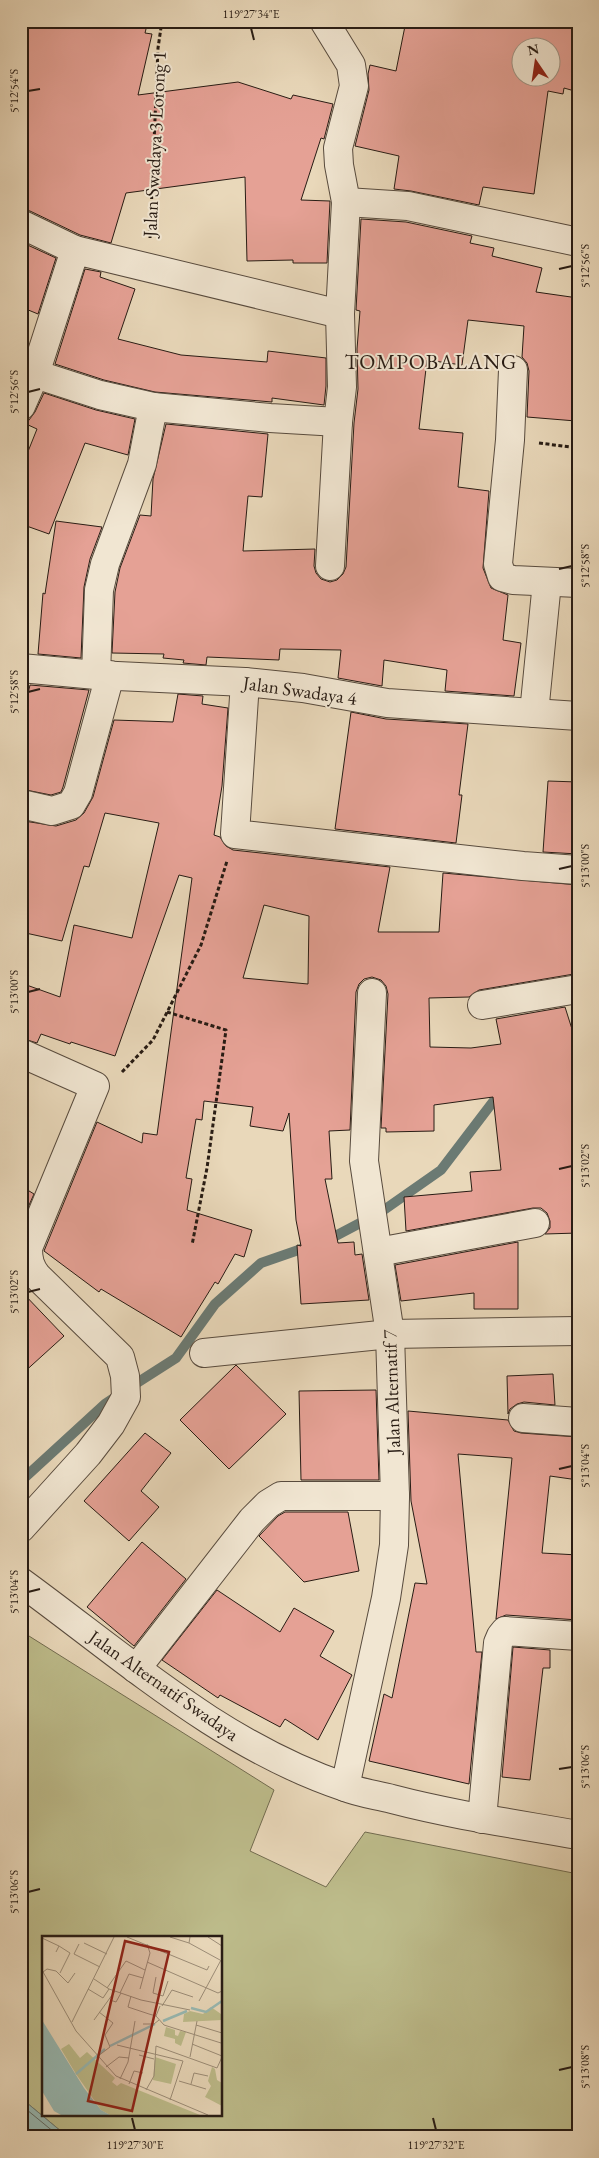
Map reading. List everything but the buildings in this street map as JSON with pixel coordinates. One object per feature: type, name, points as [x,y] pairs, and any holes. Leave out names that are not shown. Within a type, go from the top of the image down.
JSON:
[{"type":"street","points":[[324,21],[343,49],[354,76],[354,86],[338,148],[339,165],[346,202],[340,314],[342,387],[338,422],[330,566]]},
{"type":"street","points":[[346,202],[408,206],[578,242]]},
{"type":"street","name":"Jalan Swadaya 3 Lorong 1","points":[[23,225],[76,250],[340,314]]},
{"type":"street","points":[[21,406],[35,374],[76,250]]},
{"type":"street","points":[[513,370],[510,440],[503,496],[499,572],[502,577],[513,580],[578,583]]},
{"type":"street","points":[[35,374],[100,395],[154,407],[270,418],[338,422]]},
{"type":"street","points":[[21,804],[52,811],[71,805],[78,793],[103,675],[99,590],[105,564],[142,464],[154,407]]},
{"type":"street","points":[[534,713],[548,582]]},
{"type":"street","name":"Jalan Swadaya 4","points":[[21,668],[103,675],[245,682],[303,688],[387,703],[578,716]]},
{"type":"street","points":[[245,682],[235,834],[494,863],[578,870]]},
{"type":"street","points":[[482,1005],[578,989]]},
{"type":"street","name":"Jalan Alternatif 7","points":[[345,1787],[386,1598],[394,1545],[395,1496],[390,1334],[364,1161],[372,993]]},
{"type":"street","points":[[21,1053],[95,1086],[28,1248],[28,1259],[31,1268],[37,1276],[120,1357],[125,1376],[126,1397],[111,1424],[88,1454],[21,1528]]},
{"type":"street","points":[[378,1252],[535,1223]]},
{"type":"street","points":[[204,1352],[390,1334],[578,1330]]},
{"type":"street","points":[[523,1418],[578,1422]]},
{"type":"street","points":[[136,1669],[252,1520],[274,1500],[281,1496],[395,1496]]},
{"type":"street","name":"Jalan Alternatif Swadaya","points":[[21,1582],[136,1669],[213,1723],[284,1762],[345,1787],[482,1819],[578,1835]]},
{"type":"street","points":[[482,1819],[500,1636],[506,1632],[578,1636]]},
{"type":"path","name":"Jalan Swadaya 3 Lorong 1","points":[[148,267],[158,48],[162,21]]},
{"type":"path","points":[[510,440],[578,448]]},
{"type":"path","points":[[95,1086],[114,1081],[153,1040],[201,946],[235,834]]},
{"type":"path","points":[[167,1012],[226,1030],[207,1168],[192,1245]]},
{"type":"shaded area","points":[[21,1631],[274,1790],[250,1851],[326,1887],[365,1832],[578,1874],[578,2137],[68,2137],[43,2116],[222,2116],[222,1936],[42,1936],[42,2115],[21,2098]]},
{"type":"water","points":[[21,2098],[68,2137],[21,2137]]},
{"type":"waterway","points":[[324,1242],[381,1212],[441,1170],[502,1090]]},
{"type":"waterway","points":[[129,1388],[176,1358],[215,1304],[261,1263],[310,1246]]},
{"type":"waterway","points":[[21,1481],[105,1404],[117,1396]]},
{"type":"district","name":"TOMPOBALANG","points":[[431,362]]}]
